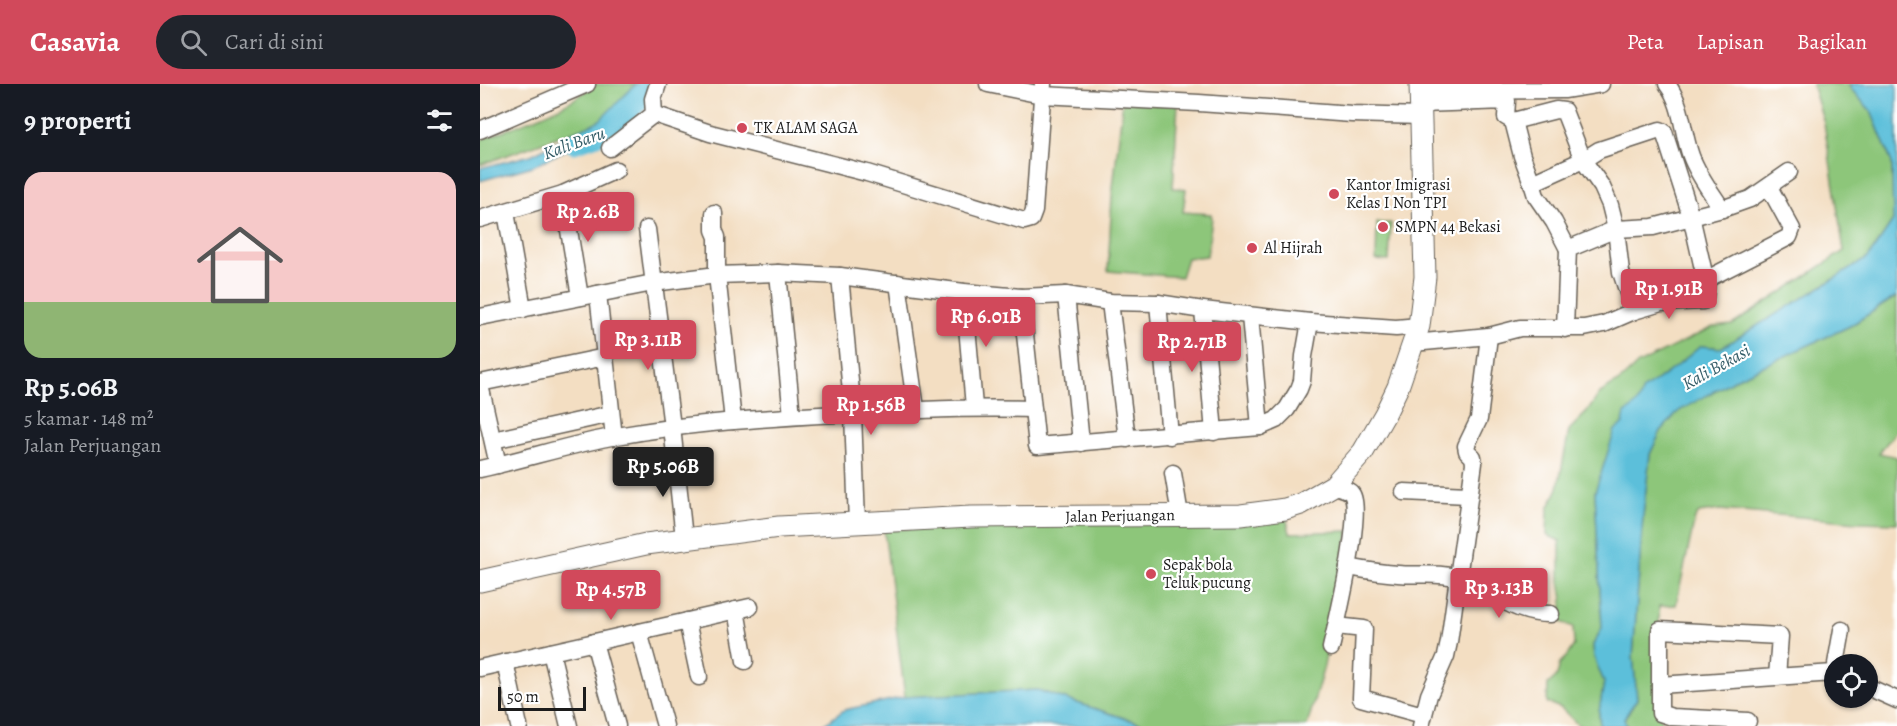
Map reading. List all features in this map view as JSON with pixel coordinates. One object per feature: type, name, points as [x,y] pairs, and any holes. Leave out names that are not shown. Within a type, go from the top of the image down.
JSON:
[{"type":"main road","name":"Jalan Perjuangan","points":[[480,580],[646,544],[779,527],[971,517],[1241,515],[1285,509],[1301,504],[1334,486],[1363,452],[1398,387],[1416,335],[1425,277],[1420,99]]},
{"type":"street","points":[[480,130],[587,84]]},
{"type":"street","points":[[654,114],[653,99],[658,84]]},
{"type":"street","points":[[988,84],[1352,114],[1420,99],[1564,90],[1601,84]]},
{"type":"street","points":[[1667,84],[1680,108],[1697,170],[1722,209]]},
{"type":"street","points":[[654,114],[710,133],[867,173],[1024,220],[1031,219],[1034,211],[1042,89]]},
{"type":"street","points":[[1420,99],[1507,101],[1506,117],[1513,121],[1556,110],[1564,111],[1583,160],[1605,192],[1616,229],[1621,272],[1634,311]]},
{"type":"street","points":[[610,148],[654,114]]},
{"type":"street","points":[[1513,121],[1536,196],[1554,222],[1568,249],[1565,329]]},
{"type":"street","points":[[480,317],[580,297],[717,274],[778,273],[840,276],[1021,297],[1066,295],[1110,302],[1158,303],[1250,316],[1396,328],[1416,335],[1489,336],[1520,328],[1584,328],[1604,324],[1634,311],[1674,301],[1703,301],[1706,294],[1706,282],[1691,216],[1664,132],[1660,130],[1641,135],[1599,150],[1583,160],[1532,183]]},
{"type":"street","points":[[480,219],[563,194],[616,170]]},
{"type":"street","points":[[1568,249],[1616,229],[1653,227],[1722,209],[1750,199],[1789,172]]},
{"type":"street","points":[[1706,282],[1713,275],[1789,237],[1792,229],[1769,187]]},
{"type":"street","points":[[563,194],[580,297]]},
{"type":"street","points":[[506,212],[523,309]]},
{"type":"street","points":[[714,213],[714,230],[717,237],[717,274],[733,421]]},
{"type":"street","points":[[647,229],[684,538]]},
{"type":"street","points":[[778,273],[792,416]]},
{"type":"street","points":[[840,276],[853,413],[857,523]]},
{"type":"street","points":[[898,284],[916,409]]},
{"type":"street","points":[[964,292],[974,407]]},
{"type":"street","points":[[598,294],[614,437]]},
{"type":"street","points":[[1066,295],[1081,443]]},
{"type":"street","points":[[1021,297],[1037,446],[1215,432],[1260,427],[1276,420],[1287,409],[1299,390],[1310,322]]},
{"type":"street","points":[[1110,302],[1127,439]]},
{"type":"street","points":[[1158,303],[1170,436]]},
{"type":"street","points":[[1203,310],[1215,432]]},
{"type":"street","points":[[1250,316],[1260,427]]},
{"type":"street","points":[[1336,626],[1364,629],[1361,698],[1422,721],[1429,696],[1446,656],[1474,459],[1466,446],[1479,419],[1489,336]]},
{"type":"street","points":[[498,465],[480,384],[604,357]]},
{"type":"street","points":[[480,469],[614,437],[672,427],[792,416],[916,409],[974,407],[1033,409]]},
{"type":"street","points":[[493,440],[611,414]]},
{"type":"street","points":[[1173,473],[1180,515]]},
{"type":"street","points":[[1330,648],[1348,567],[1355,509],[1351,492],[1334,486]]},
{"type":"street","points":[[1404,492],[1468,495]]},
{"type":"street","points":[[1348,567],[1380,573],[1431,574],[1458,578],[1509,606],[1541,614],[1551,614]]},
{"type":"street","points":[[480,668],[743,609],[745,661]]},
{"type":"street","points":[[687,621],[699,677]]},
{"type":"street","points":[[1749,721],[1672,717],[1660,713],[1660,630],[1780,636],[1777,677]]},
{"type":"street","points":[[1838,654],[1842,630]]},
{"type":"street","points":[[639,632],[665,726]]},
{"type":"street","points":[[594,642],[617,726]]},
{"type":"street","points":[[551,652],[568,726]]},
{"type":"street","points":[[505,662],[519,726]]},
{"type":"street","points":[[1660,685],[1824,674]]},
{"type":"street","points":[[1878,691],[1897,700]]},
{"type":"green space","points":[[594,84],[638,84],[599,122],[480,165],[480,140],[557,108],[585,92]]},
{"type":"green space","points":[[1812,84],[1850,84],[1850,88],[1871,111],[1892,163],[1893,221],[1868,258],[1721,348],[1701,346],[1666,375],[1643,389],[1640,400],[1623,424],[1595,492],[1602,628],[1593,645],[1594,657],[1604,682],[1599,712],[1600,726],[1579,726],[1561,708],[1547,703],[1548,684],[1557,676],[1560,663],[1574,645],[1573,627],[1559,621],[1563,600],[1560,581],[1560,541],[1547,535],[1548,509],[1558,488],[1569,430],[1587,412],[1600,393],[1621,380],[1638,364],[1713,327],[1732,325],[1844,251],[1824,123]]},
{"type":"green space","points":[[1123,100],[1178,103],[1173,188],[1186,189],[1183,212],[1211,214],[1212,218],[1207,256],[1187,258],[1181,277],[1108,271],[1112,196]]},
{"type":"green space","points":[[1377,223],[1391,223],[1389,261],[1376,260]]},
{"type":"green space","points":[[1897,296],[1897,430],[1879,453],[1897,457],[1897,523],[1857,522],[1720,510],[1699,513],[1695,518],[1676,605],[1659,606],[1661,726],[1627,726],[1624,719],[1637,699],[1633,656],[1650,454],[1661,431],[1678,411],[1737,378],[1850,326]]},
{"type":"green space","points":[[1285,512],[1290,533],[1349,531],[1324,666],[1307,726],[1149,726],[1037,690],[905,697],[884,530]]},
{"type":"water","points":[[636,84],[648,84],[631,105],[601,133],[533,166],[480,181],[480,168],[531,155],[600,120]]},
{"type":"water","name":"Kali Bekasi","points":[[1850,84],[1897,84],[1897,296],[1850,326],[1737,378],[1679,411],[1661,431],[1650,454],[1643,516],[1633,656],[1637,699],[1624,718],[1627,726],[1600,726],[1599,712],[1604,682],[1594,657],[1593,645],[1602,628],[1595,492],[1615,430],[1623,424],[1625,413],[1637,403],[1643,389],[1666,375],[1701,346],[1721,348],[1868,258],[1893,221],[1892,163],[1871,111],[1850,88]]},
{"type":"water","points":[[1037,690],[1149,726],[822,726],[844,710],[905,697]]},
{"type":"waterway","name":"Kali Baru","points":[[574,143],[611,130],[646,93],[650,84]]},
{"type":"place","name":"TK ALAM SAGA","points":[[742,128]]},
{"type":"place","name":"Kantor Imigrasi Kelas I Non TPI","points":[[1334,194]]},
{"type":"place","name":"SMPN 44 Bekasi","points":[[1383,227]]},
{"type":"place","name":"Al Hijrah","points":[[1252,248]]},
{"type":"place","name":"Sepak bola Teluk pucung","points":[[1151,574]]}]
